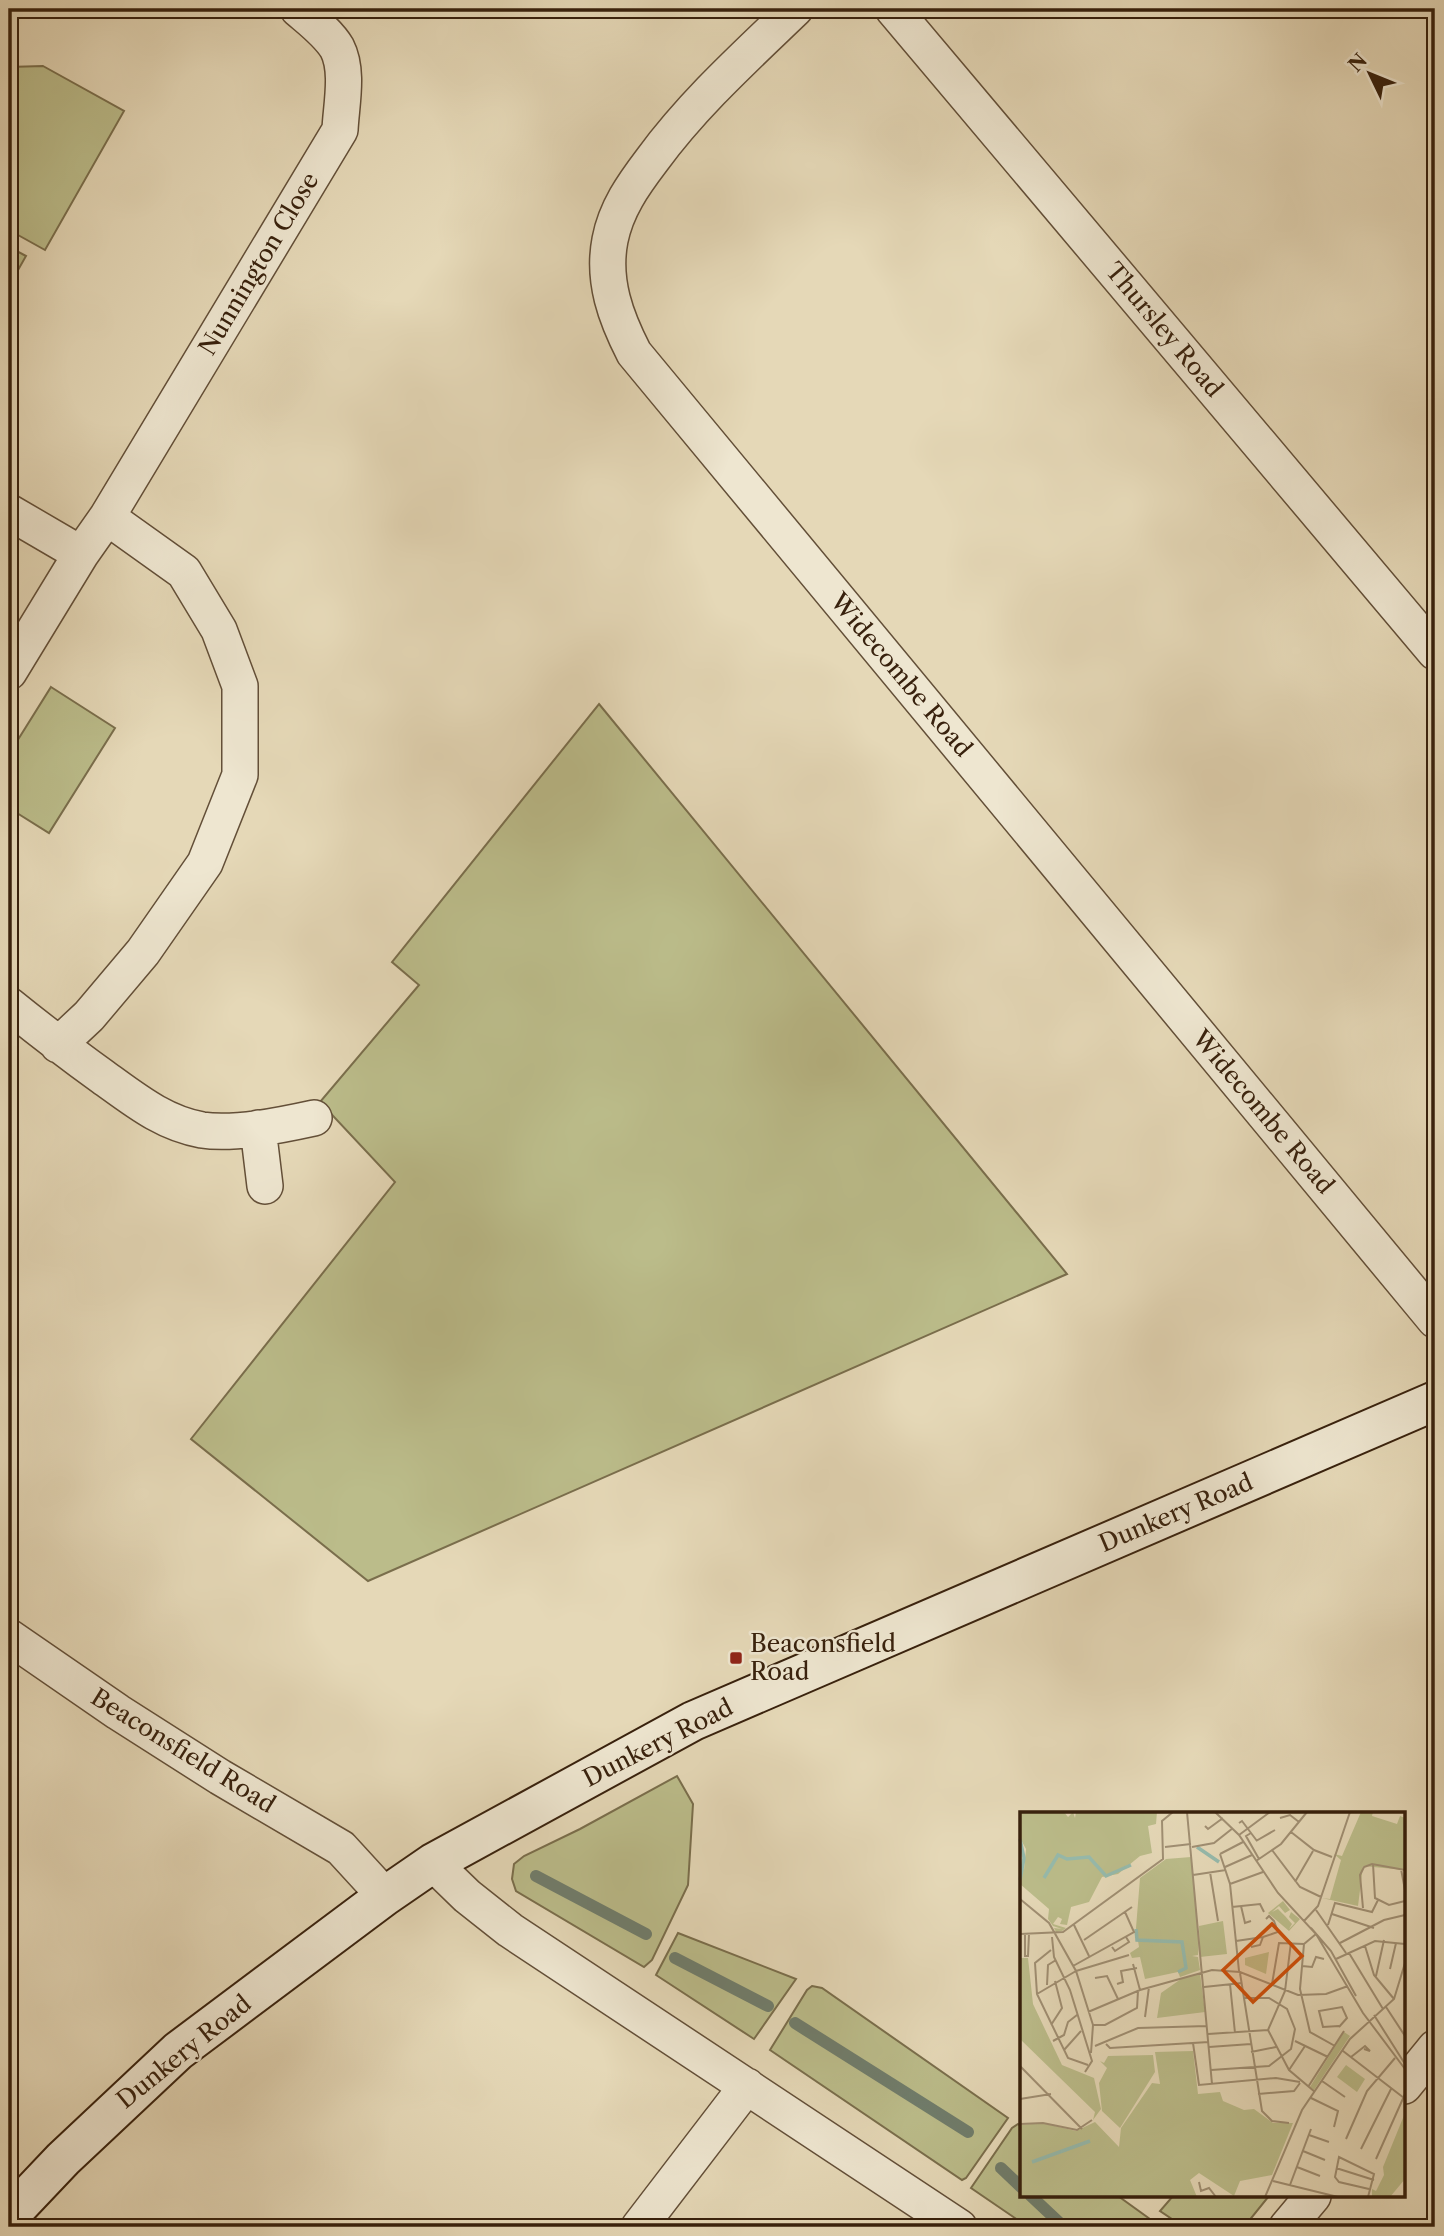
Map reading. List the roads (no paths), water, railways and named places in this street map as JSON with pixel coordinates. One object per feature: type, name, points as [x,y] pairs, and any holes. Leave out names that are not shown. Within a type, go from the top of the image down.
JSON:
[{"type":"street","name":"Nunnington Close","points":[[9,672],[81,554],[107,517],[340,130],[343,71],[337,49],[320,28],[299,9]]},
{"type":"street","name":"Widecombe Road","points":[[795,9],[722,79],[675,129],[626,194],[609,242],[608,266],[615,313],[623,331],[643,364],[1435,1320]]},
{"type":"street","name":"Thursley Road","points":[[893,9],[1435,652]]},
{"type":"street","points":[[9,512],[81,554]]},
{"type":"street","points":[[58,1045],[89,1016],[143,951],[205,863],[240,775],[240,686],[219,630],[184,572],[107,517]]},
{"type":"street","points":[[9,1005],[58,1045],[155,1115],[204,1130],[258,1128],[314,1118]]},
{"type":"street","points":[[258,1128],[265,1186]]},
{"type":"street","name":"Dunkery Road","points":[[9,2216],[63,2159],[178,2050],[433,1863],[693,1721],[1435,1401]]},
{"type":"street","name":"Beaconsfield Road","points":[[9,1637],[140,1727],[341,1848],[385,1896]]},
{"type":"street","points":[[433,1863],[467,1896],[510,1930],[959,2227]]},
{"type":"street","points":[[1406,2084],[1435,2048]]},
{"type":"street","points":[[639,2227],[747,2086]]},
{"type":"street","points":[[1287,2227],[1311,2198]]},
{"type":"waterway","points":[[536,1876],[646,1934]]},
{"type":"waterway","points":[[675,1958],[768,2006]]},
{"type":"waterway","points":[[795,2023],[968,2132]]},
{"type":"waterway","points":[[1001,2168],[1020,2186]]},
{"type":"waterway","points":[[1033,2198],[1064,2227]]},
{"type":"place","name":"Beaconsfield Road","points":[[736,1658]]}]
